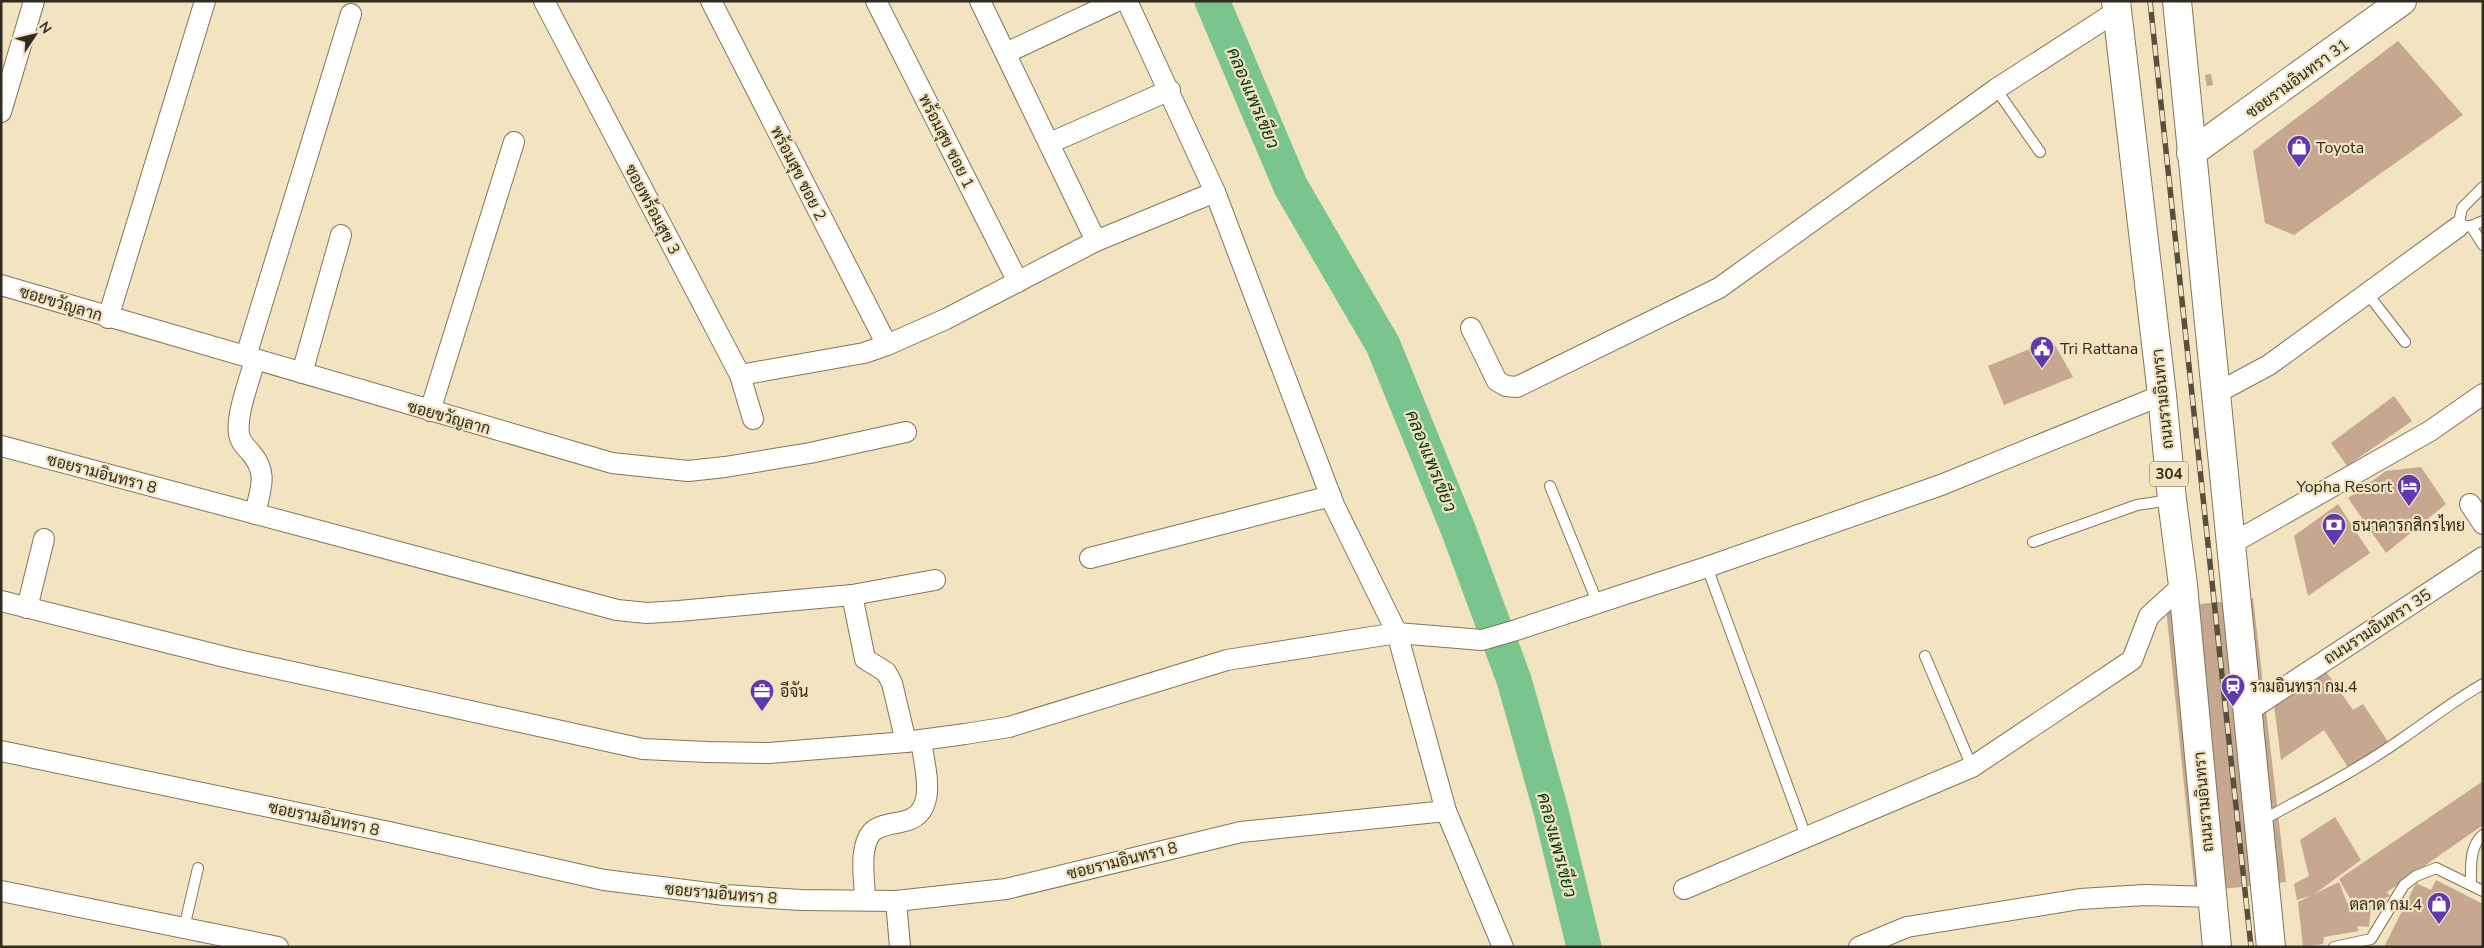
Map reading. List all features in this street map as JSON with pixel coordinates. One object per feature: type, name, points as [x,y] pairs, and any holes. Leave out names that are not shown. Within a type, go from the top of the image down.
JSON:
[{"type":"main road","points":[[2177,1],[2271,947]]},
{"type":"main road","name":"ซอยรามอินทรา 31","points":[[2191,153],[2402,1]]},
{"type":"main road","name":"ถนนรามอินทรา","points":[[2117,6],[2162,395],[2172,500],[2184,585],[2216,947]]},
{"type":"street","points":[[1,112],[34,1]]},
{"type":"street","points":[[108,318],[205,1]]},
{"type":"street","name":"ซอยพร้อมสุข 3","points":[[544,1],[740,375],[753,419]]},
{"type":"street","name":"พร้อมสุข ซอย 2","points":[[711,1],[887,345]]},
{"type":"street","name":"พร้อมสุข ซอย 1","points":[[876,1],[1018,282]]},
{"type":"street","points":[[980,1],[1096,241]]},
{"type":"street","points":[[1006,53],[1117,1]]},
{"type":"street","points":[[1127,1],[1170,90],[1215,192],[1331,496],[1397,632],[1446,811],[1503,947]]},
{"type":"street","points":[[1471,328],[1497,381],[1506,386],[1517,387],[1719,288],[1996,89],[2117,6]]},
{"type":"street","points":[[255,514],[264,475],[261,467],[243,445],[239,435],[239,420],[251,357],[351,14]]},
{"type":"street","points":[[1050,143],[1170,90]]},
{"type":"street","points":[[430,411],[514,142]]},
{"type":"street","points":[[740,375],[864,353],[887,345],[946,319],[1096,241],[1215,192]]},
{"type":"street","points":[[2215,394],[2269,365],[2367,293],[2464,226]]},
{"type":"street","points":[[302,373],[341,235]]},
{"type":"street","name":"ซอยขวัญลาก","points":[[1,285],[108,318],[251,357],[612,463],[688,471],[726,467],[810,453],[906,432]]},
{"type":"street","points":[[2231,544],[2430,431],[2483,394]]},
{"type":"street","points":[[1,602],[229,658],[643,749],[770,753],[914,741],[1009,726],[1227,660],[1397,632],[1482,640],[1708,568],[1967,475],[2162,395]]},
{"type":"street","name":"ซอยรามอินทรา 8","points":[[1,446],[617,610],[647,613],[671,612],[852,595],[935,580]]},
{"type":"street","points":[[1090,558],[1331,496]]},
{"type":"street","points":[[2470,504],[2483,524]]},
{"type":"street","points":[[27,608],[44,539]]},
{"type":"street","name":"ถนนรามอินทรา 35","points":[[2247,712],[2483,557]]},
{"type":"street","points":[[1684,889],[1807,839],[1972,767],[2132,660],[2149,616],[2184,585]]},
{"type":"street","points":[[852,595],[866,659],[886,672],[892,684],[914,741],[928,797],[923,811],[911,818],[873,831],[867,842],[864,859],[865,900]]},
{"type":"street","name":"ซอยรามอินทรา 8","points":[[1,751],[389,832],[604,880],[725,895],[896,901],[1006,889],[1241,832],[1446,811]]},
{"type":"street","points":[[1,891],[278,947]]},
{"type":"street","points":[[1859,947],[1907,927],[2080,899],[2146,896],[2212,897]]},
{"type":"street","points":[[896,901],[900,947]]},
{"type":"lane","points":[[1996,89],[2040,152]]},
{"type":"lane","points":[[2483,187],[2462,208],[2464,226],[2483,245]]},
{"type":"lane","points":[[2464,226],[2483,221]]},
{"type":"lane","points":[[2367,293],[2405,342]]},
{"type":"lane","points":[[1550,486],[1598,604]]},
{"type":"lane","points":[[2033,542],[2137,506],[2172,500]]},
{"type":"lane","points":[[1708,568],[1807,839]]},
{"type":"lane","points":[[1925,656],[1972,767]]},
{"type":"lane","points":[[2260,822],[2349,772],[2400,740],[2448,704],[2483,684]]},
{"type":"lane","points":[[2471,885],[2471,863],[2477,840],[2483,835]]},
{"type":"lane","points":[[184,928],[198,868]]},
{"type":"lane","points":[[2334,947],[2371,939],[2404,885],[2416,876],[2436,868],[2483,891]]},
{"type":"building","points":[[2398,41],[2463,115],[2294,235],[2265,223],[2253,151]]},
{"type":"building","points":[[2211,74],[2213,85],[2207,86],[2205,75]]},
{"type":"building","points":[[2052,340],[2073,377],[2004,405],[1988,366]]},
{"type":"building","points":[[2394,396],[2412,421],[2347,466],[2331,443]]},
{"type":"building","points":[[2421,467],[2446,504],[2386,553],[2348,498],[2386,471]]},
{"type":"building","points":[[2338,504],[2370,553],[2308,596],[2294,536]]},
{"type":"building","points":[[2253,598],[2286,882],[2195,892],[2166,608]]},
{"type":"building","points":[[2325,670],[2353,710],[2363,704],[2389,743],[2349,769],[2324,730],[2281,760],[2274,705]]},
{"type":"building","points":[[2483,781],[2483,825],[2387,892],[2390,896],[2371,905],[2369,927],[2357,926],[2359,931],[2324,937],[2323,944],[2303,947],[2298,902],[2339,882],[2347,903],[2352,902],[2339,879]]},
{"type":"building","points":[[2335,817],[2361,860],[2313,895],[2297,900],[2294,884],[2309,876],[2300,840]]},
{"type":"building","name":"ตลาด กม.4","points":[[2436,880],[2483,904],[2483,947],[2384,947],[2416,883],[2431,890]]},
{"type":"waterway","name":"คลองแพรเขียว","points":[[1212,1],[1291,187],[1383,345],[1458,529],[1514,680],[1551,811],[1584,947]]},
{"type":"railway","points":[[2150,1],[2251,947]]},
{"type":"place","name":"Toyota","points":[[2299,168]]},
{"type":"place","name":"Tri Rattana","points":[[2042,369]]},
{"type":"place","name":"Yopha Resort","points":[[2409,507]]},
{"type":"place","name":"ธนาคารกสิกรไทย","points":[[2334,546]]},
{"type":"place","name":"รามอินทรา กม.4","points":[[2233,707]]},
{"type":"place","name":"อีจัน","points":[[762,712]]},
{"type":"place","name":"ตลาด กม.4","points":[[2439,925]]}]
